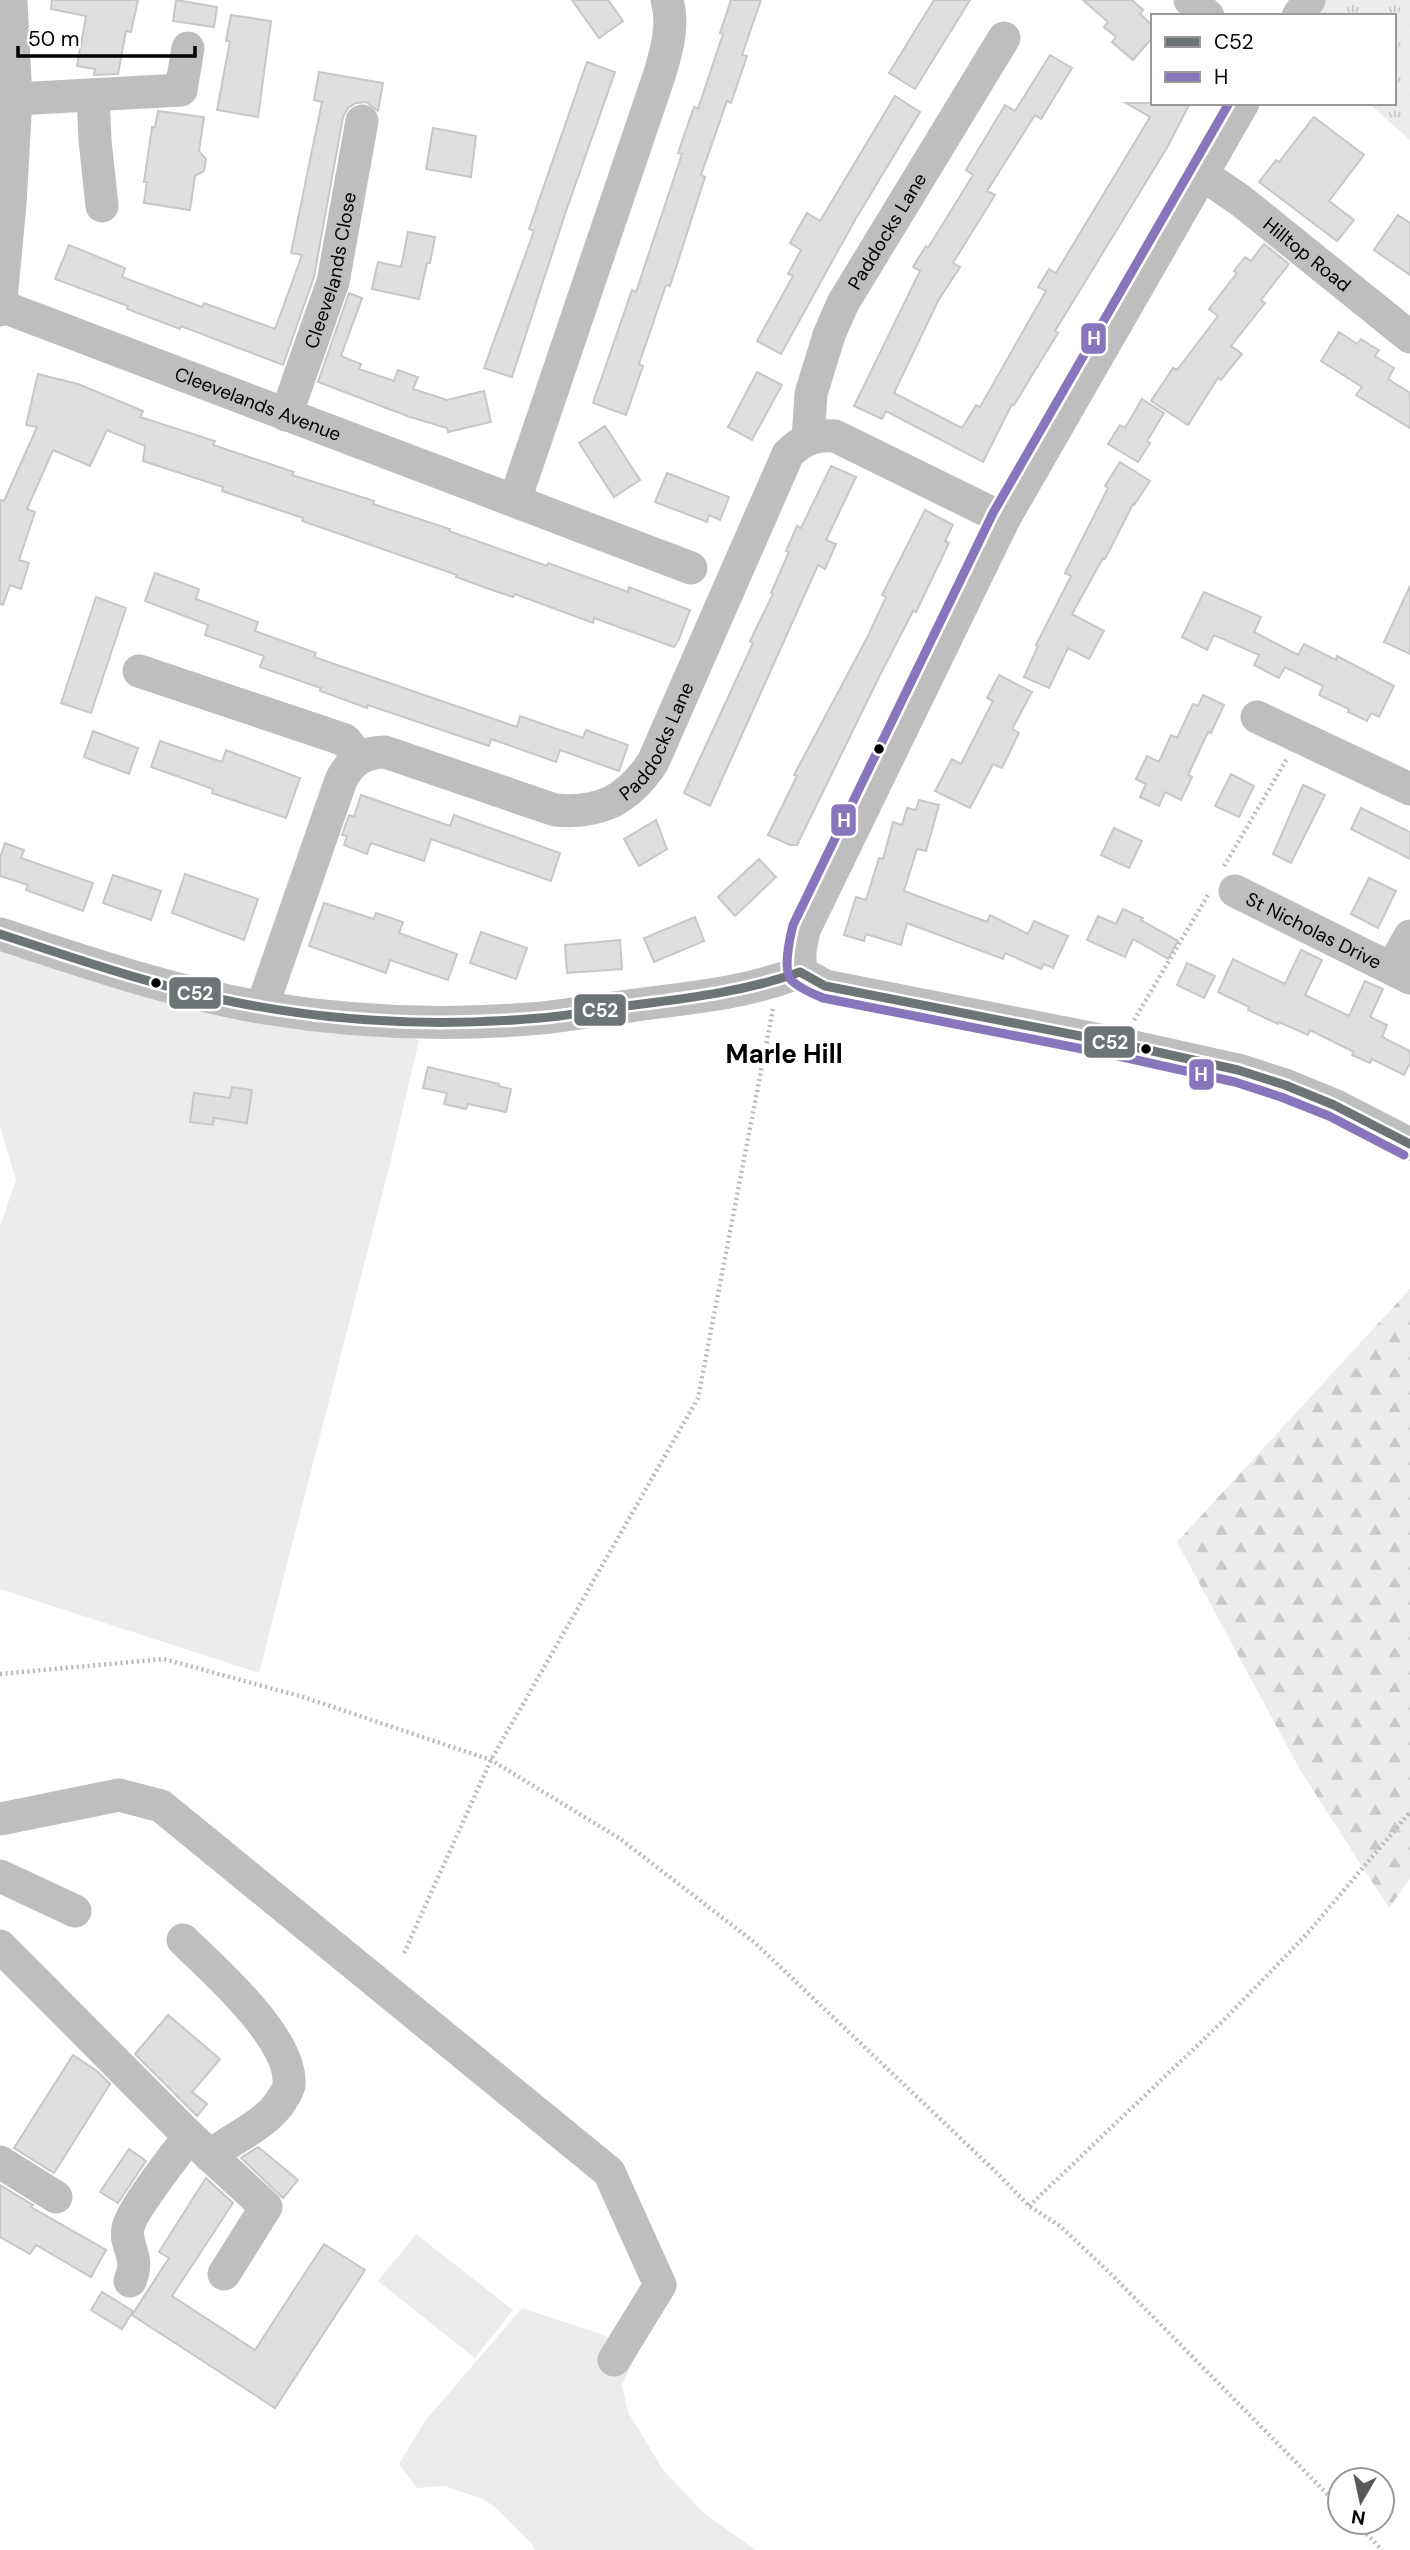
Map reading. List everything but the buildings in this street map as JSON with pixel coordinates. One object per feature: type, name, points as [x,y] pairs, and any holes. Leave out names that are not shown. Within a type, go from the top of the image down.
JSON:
[{"type":"street","points":[[1,308],[16,99],[11,0]]},
{"type":"street","points":[[515,500],[660,74],[669,41],[667,0]]},
{"type":"street","points":[[1190,0],[1206,14]]},
{"type":"street","name":"Paddocks Lane","points":[[359,758],[385,752],[555,810],[571,812],[603,806],[632,789],[653,762],[788,454],[808,439],[811,394],[829,335],[843,303],[1004,38]]},
{"type":"street","points":[[16,99],[181,90],[188,48]]},
{"type":"street","points":[[93,95],[102,206]]},
{"type":"street","points":[[789,976],[804,930],[1004,519],[1242,105]]},
{"type":"street","name":"Cleevelands Close","points":[[286,415],[333,282],[362,121]]},
{"type":"street","name":"Hilltop Road","points":[[1203,175],[1240,200],[1410,337]]},
{"type":"street","name":"Cleevelands Avenue","points":[[1,308],[691,568]]},
{"type":"street","points":[[808,439],[835,436],[1004,519]]},
{"type":"street","points":[[139,671],[345,740],[359,758],[341,780],[262,1007]]},
{"type":"street","points":[[1257,717],[1410,789]]},
{"type":"street","name":"St Nicholas Drive","points":[[1235,891],[1401,973],[1410,936]]},
{"type":"street","points":[[0,934],[153,981],[262,1007],[355,1019],[530,1019],[737,992],[789,976],[825,986],[1121,1044],[1238,1070],[1334,1105],[1410,1144]]},
{"type":"street","points":[[0,1819],[118,1795],[161,1806],[609,2172],[660,2285],[614,2360]]},
{"type":"street","points":[[0,1875],[75,1911]]},
{"type":"street","points":[[130,2281],[134,2271],[134,2255],[129,2243],[128,2228],[138,2208],[199,2146],[227,2142],[259,2124],[277,2106],[289,2087],[286,2064],[277,2041],[222,1978],[183,1940]]},
{"type":"street","points":[[0,1946],[199,2146],[266,2207],[224,2274]]},
{"type":"street","points":[[0,2162],[56,2197]]},
{"type":"path","points":[[404,1953],[491,1760],[698,1398],[789,976]]},
{"type":"path","points":[[0,1674],[163,1659],[303,1697],[491,1760],[619,1838],[754,1942],[1029,2206],[1060,2226],[1111,2274],[1326,2493]]},
{"type":"path","points":[[1029,2206],[1223,2021],[1306,1934],[1410,1812]]},
{"type":"path","points":[[1368,2536],[1382,2550]]},
{"type":"green space","points":[[1325,0],[1410,0],[1410,140],[1370,105],[1396,105],[1396,14],[1315,14]]},
{"type":"green space","points":[[0,950],[419,1040],[390,1164],[259,1673],[0,1589],[0,1226],[16,1180],[0,1127]]},
{"type":"green space","points":[[1410,1289],[1410,1879],[1389,1908],[1300,1770],[1177,1542]]},
{"type":"green space","points":[[416,2234],[513,2310],[475,2358],[378,2281]]},
{"type":"green space","points":[[522,2308],[604,2335],[635,2357],[622,2385],[628,2412],[663,2470],[705,2514],[756,2550],[535,2550],[494,2506],[482,2499],[445,2486],[417,2488],[399,2464],[425,2421]]},
{"type":"transit line","name":"H","points":[[1228,105],[993,513],[793,925],[788,954],[789,977],[795,984],[823,998],[1118,1056],[1235,1082],[1329,1116],[1404,1155]]},
{"type":"transit line","name":"C52","points":[[0,934],[204,996],[272,1009],[386,1021],[502,1021],[560,1016],[710,994],[800,972]]},
{"type":"transit line","name":"C52","points":[[800,972],[825,986],[1121,1044],[1238,1070],[1334,1105],[1410,1144]]},
{"type":"district","name":"Marle Hill","points":[[784,1054]]}]
